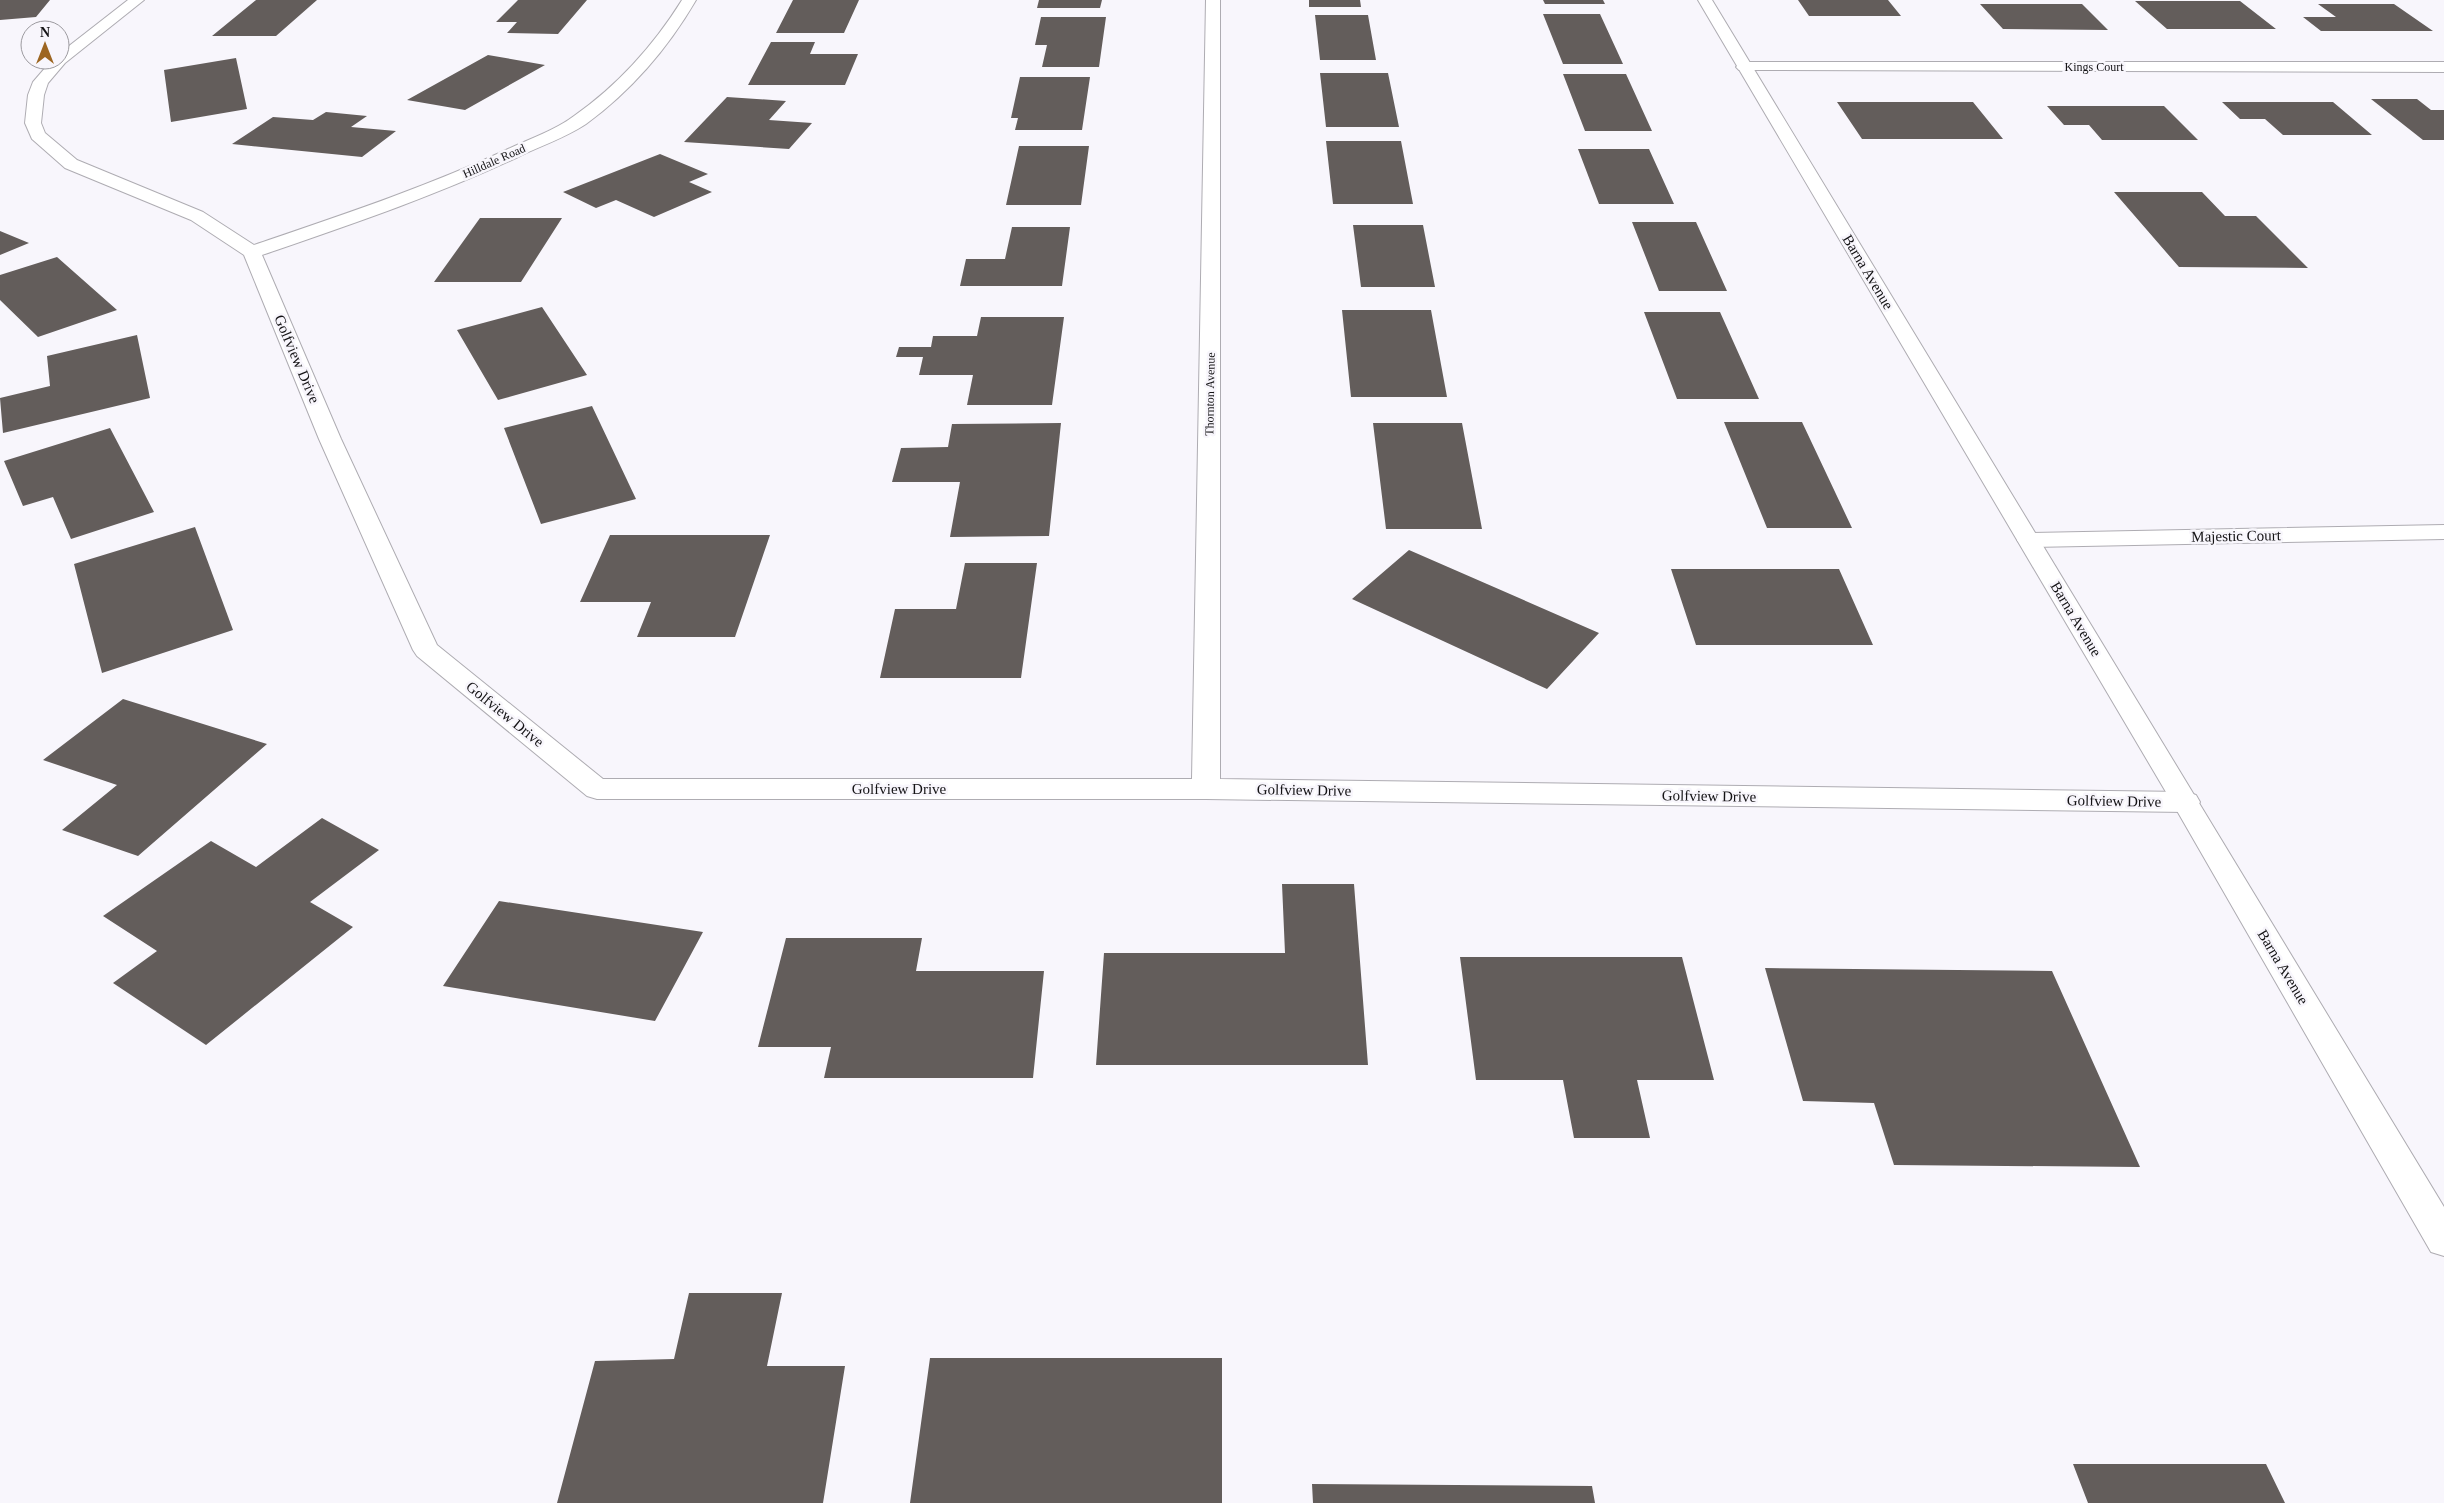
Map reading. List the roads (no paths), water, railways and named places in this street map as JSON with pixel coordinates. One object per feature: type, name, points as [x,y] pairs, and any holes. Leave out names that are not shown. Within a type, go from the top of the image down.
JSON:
[{"type":"street","points":[[70,52],[137,0]]},
{"type":"street","name":"Hilldale Road","points":[[252,252],[410,197],[483,168],[578,122],[626,82],[682,14],[689,0]]},
{"type":"street","name":"Thornton Avenue","points":[[1206,789],[1213,0]]},
{"type":"street","name":"Barna Avenue","points":[[1705,0],[2186,802],[2444,1240]]},
{"type":"street","name":"Kings Court","points":[[1744,67],[2444,67]]},
{"type":"street","points":[[51,70],[41,82],[36,95],[33,123],[38,135],[70,164],[197,216],[252,252]]},
{"type":"street","name":"Golfview Drive","points":[[252,252],[330,439],[426,650],[597,789],[1206,789],[2186,802]]},
{"type":"street","name":"Majestic Court","points":[[2029,540],[2444,532]]}]
